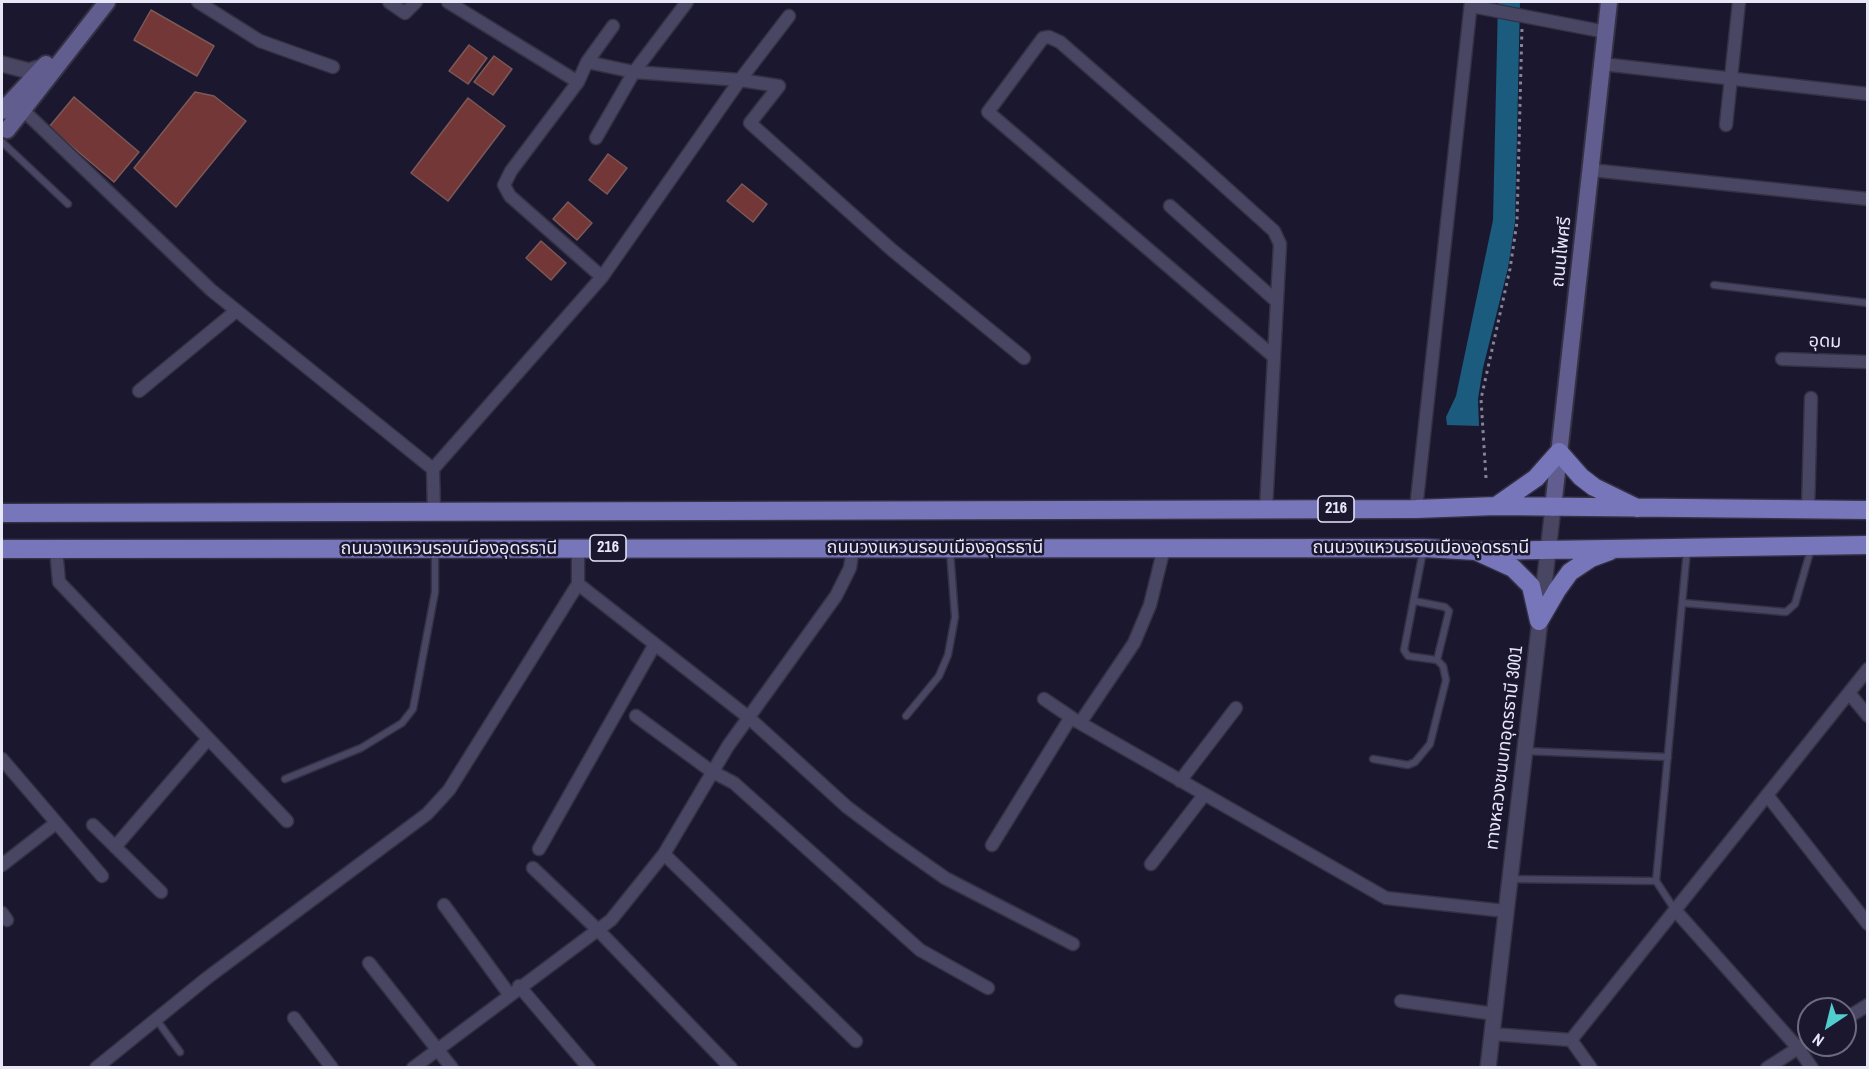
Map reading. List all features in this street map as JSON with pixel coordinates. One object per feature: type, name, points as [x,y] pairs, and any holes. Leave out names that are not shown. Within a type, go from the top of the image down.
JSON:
[{"type":"main road","points":[[4,138],[2,112],[44,66],[94,2]]},
{"type":"main road","points":[[4,138],[107,2]]},
{"type":"main road","name":"ถนนโพศรี","points":[[1553,508],[1609,2]]},
{"type":"main road","points":[[1496,506],[1536,478],[1559,452],[1581,477],[1594,487],[1639,508]]},
{"type":"main road","name":"ถนนวงแหวนรอบเมืองอุดรธานี","points":[[4,513],[1416,509],[1496,506],[1868,510]]},
{"type":"main road","name":"ถนนวงแหวนรอบเมืองอุดรธานี","points":[[2,549],[1424,548],[1476,550],[1868,544]]},
{"type":"main road","points":[[1539,621],[1570,572],[1591,558],[1620,548]]},
{"type":"main road","points":[[1476,550],[1513,568],[1531,586],[1539,621]]},
{"type":"street","points":[[198,2],[260,41],[333,67]]},
{"type":"street","points":[[389,2],[405,13],[416,2]]},
{"type":"street","points":[[448,2],[578,82]]},
{"type":"street","points":[[596,138],[634,72],[687,2]]},
{"type":"street","points":[[1726,125],[1739,2]]},
{"type":"street","points":[[1416,509],[1471,4],[1494,11],[1606,32]]},
{"type":"street","points":[[434,512],[433,469],[602,277],[740,80],[789,16]]},
{"type":"street","points":[[602,277],[510,196],[504,185],[511,171],[578,82],[587,62],[612,26]]},
{"type":"street","points":[[1266,509],[1273,356],[1275,300],[1280,244],[1274,231],[1060,42],[1049,37],[1038,42],[988,112],[1273,356]]},
{"type":"street","points":[[587,62],[634,72],[740,80],[779,86],[750,123],[892,250],[1024,358]]},
{"type":"street","points":[[2,64],[29,71],[44,66]]},
{"type":"street","points":[[1602,64],[1868,94]]},
{"type":"street","points":[[23,110],[211,290],[433,469]]},
{"type":"street","points":[[1591,170],[1868,199]]},
{"type":"street","points":[[1170,206],[1275,300]]},
{"type":"street","points":[[139,392],[236,311]]},
{"type":"street","name":"อุดม","points":[[1782,359],[1868,362]]},
{"type":"street","points":[[1809,510],[1811,398]]},
{"type":"street","name":"ทางหลวงชนบทอุดรธานี 3001","points":[[1488,1068],[1553,508]]},
{"type":"street","points":[[96,1068],[207,978],[427,814],[449,790],[578,584],[578,548]]},
{"type":"street","points":[[413,1068],[508,994],[610,920],[664,854],[711,771],[845,582],[853,548]]},
{"type":"street","points":[[992,844],[1076,720],[1134,643],[1150,605],[1164,548]]},
{"type":"street","points":[[56,549],[59,582],[287,821]]},
{"type":"street","points":[[578,584],[748,717],[847,807],[891,840],[945,878],[1073,944]]},
{"type":"street","points":[[539,849],[655,644]]},
{"type":"street","points":[[1571,1040],[1868,669]]},
{"type":"street","points":[[1849,693],[1868,716]]},
{"type":"street","points":[[1044,699],[1204,795],[1386,898],[1505,911]]},
{"type":"street","points":[[1180,781],[1236,708]]},
{"type":"street","points":[[636,716],[711,771],[734,783],[920,950],[988,988]]},
{"type":"street","points":[[115,847],[208,739]]},
{"type":"street","points":[[2,759],[102,876]]},
{"type":"street","points":[[1151,864],[1204,795]]},
{"type":"street","points":[[1767,795],[1868,924]]},
{"type":"street","points":[[2,865],[56,823]]},
{"type":"street","points":[[93,825],[161,892]]},
{"type":"street","points":[[664,854],[856,1041]]},
{"type":"street","points":[[533,868],[598,930],[731,1068]]},
{"type":"street","points":[[444,905],[508,994]]},
{"type":"street","points":[[1675,910],[1797,1038]]},
{"type":"street","points":[[369,963],[452,1068]]},
{"type":"street","points":[[519,986],[589,1068]]},
{"type":"street","points":[[1401,1001],[1495,1014]]},
{"type":"street","points":[[294,1018],[332,1068]]},
{"type":"street","points":[[1492,1034],[1571,1040]]},
{"type":"street","points":[[1571,1040],[1591,1068]]},
{"type":"street","points":[[1767,1068],[1797,1049]]},
{"type":"lane","points":[[4,138],[68,204]]},
{"type":"lane","points":[[1714,285],[1868,303]]},
{"type":"lane","points":[[1684,603],[1786,612],[1795,604],[1812,545]]},
{"type":"lane","points":[[1675,910],[1656,881],[1684,603],[1687,547]]},
{"type":"lane","points":[[285,778],[361,748],[402,723],[413,709],[435,592],[435,548]]},
{"type":"lane","points":[[906,716],[939,676],[948,655],[955,617],[949,548]]},
{"type":"lane","points":[[1373,759],[1408,765],[1415,762],[1430,744],[1446,680],[1443,666],[1437,660],[1405,653],[1424,548]]},
{"type":"lane","points":[[1414,601],[1446,607],[1449,611],[1437,660]]},
{"type":"lane","points":[[1524,751],[1668,757]]},
{"type":"lane","points":[[1509,879],[1656,881]]},
{"type":"lane","points":[[156,1019],[180,1052]]},
{"type":"path","points":[[1486,478],[1480,399],[1510,269],[1517,222],[1521,16]]},
{"type":"water","points":[[1498,2],[1520,2],[1515,222],[1508,268],[1483,368],[1478,399],[1479,426],[1447,425],[1446,417],[1456,396],[1493,220]]},
{"type":"building","points":[[151,10],[214,46],[197,76],[134,40]]},
{"type":"building","points":[[469,45],[487,58],[468,84],[449,71]]},
{"type":"building","points":[[494,56],[512,69],[493,95],[474,82]]},
{"type":"building","points":[[195,92],[214,96],[246,121],[176,207],[134,168]]},
{"type":"building","points":[[74,97],[139,152],[114,182],[49,127]]},
{"type":"building","points":[[468,98],[505,126],[448,201],[411,173]]},
{"type":"building","points":[[608,154],[627,168],[607,194],[589,180]]},
{"type":"building","points":[[742,184],[767,204],[753,222],[727,201]]},
{"type":"building","points":[[568,202],[592,223],[577,240],[553,219]]},
{"type":"building","points":[[541,241],[566,263],[551,280],[526,258]]}]
